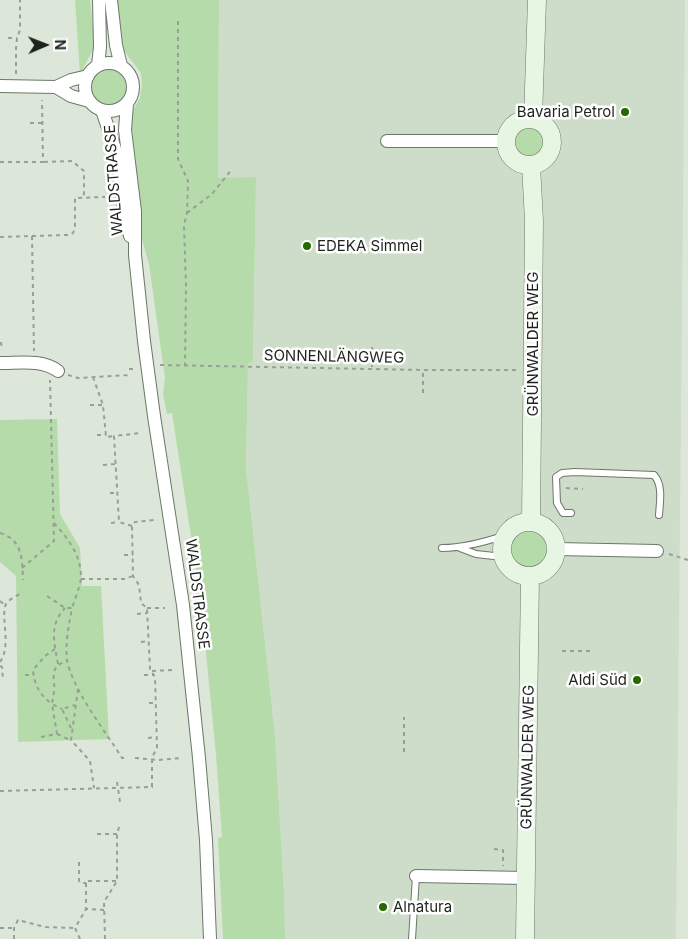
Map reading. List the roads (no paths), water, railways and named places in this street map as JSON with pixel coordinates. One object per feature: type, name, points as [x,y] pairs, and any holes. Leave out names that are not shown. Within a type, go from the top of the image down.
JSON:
[{"type":"main road","points":[[533,118],[536,0]]},
{"type":"main road","points":[[533,118],[546,125],[551,132],[553,141],[551,151],[539,164],[523,165],[510,156],[506,141],[511,127],[517,122],[533,118]]},
{"type":"main road","name":"GRÜNWALDER WEG","points":[[531,166],[534,221],[531,522]]},
{"type":"main road","points":[[531,522],[546,528],[555,541],[556,549],[555,556],[549,567],[544,572],[530,576],[521,575],[507,565],[502,549],[506,535],[517,525],[531,522]]},
{"type":"main road","name":"GRÜNWALDER WEG","points":[[525,939],[530,576]]},
{"type":"street","points":[[98,65],[100,47],[99,0]]},
{"type":"street","name":"WALDSTRASSE","points":[[112,0],[116,45],[121,66],[128,71],[134,88],[127,104],[125,130],[135,211],[135,255],[148,367],[184,614],[206,840],[210,939]]},
{"type":"street","points":[[90,101],[85,88],[88,76],[98,65],[114,63],[121,66]]},
{"type":"street","points":[[0,86],[56,87],[71,80],[88,76]]},
{"type":"street","name":"WALDSTRASSE","points":[[56,87],[72,96],[90,101],[102,110],[115,110],[127,104]]},
{"type":"street","name":"WALDSTRASSE","points":[[102,110],[117,155],[124,212],[135,255]]},
{"type":"street","points":[[387,140],[506,141]]},
{"type":"street","points":[[0,363],[34,363],[54,367]]},
{"type":"street","points":[[556,549],[657,551]]},
{"type":"street","points":[[416,876],[526,878]]},
{"type":"lane","points":[[571,514],[563,513],[557,503],[556,477],[562,473],[575,472],[654,475],[659,480],[659,514]]},
{"type":"lane","points":[[442,548],[459,548],[506,535]]},
{"type":"lane","points":[[459,548],[476,554],[503,557]]},
{"type":"lane","points":[[412,939],[416,876]]},
{"type":"place","name":"Bavaria Petrol","points":[[625,112]]},
{"type":"place","name":"EDEKA Simmel","points":[[307,246]]},
{"type":"place","name":"Aldi Süd","points":[[637,680]]},
{"type":"place","name":"Alnatura","points":[[383,907]]}]
